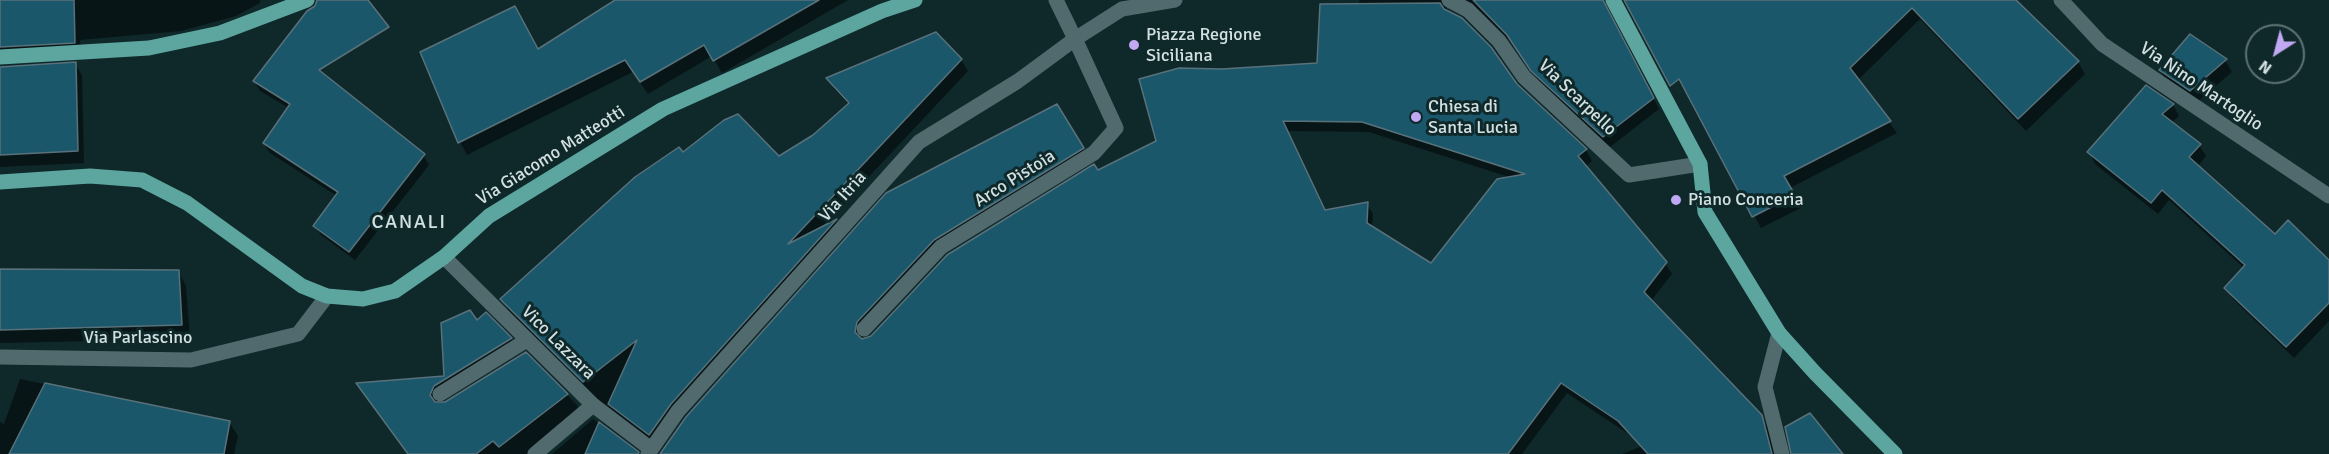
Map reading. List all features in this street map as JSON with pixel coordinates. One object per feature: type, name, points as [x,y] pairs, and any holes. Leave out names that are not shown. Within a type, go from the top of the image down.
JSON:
[{"type":"main road","points":[[0,57],[149,48],[220,33],[307,0]]},
{"type":"main road","points":[[1613,0],[1700,164],[1705,212],[1779,333],[1895,454]]},
{"type":"main road","name":"Via Giacomo Matteotti","points":[[0,182],[90,176],[142,180],[187,203],[302,286],[327,297],[363,299],[395,291],[444,257],[489,216],[663,109],[882,11],[910,2]]},
{"type":"street","points":[[1056,0],[1075,39],[1122,9],[1175,0]]},
{"type":"street","name":"Via Scarpello","points":[[1449,0],[1468,10],[1499,41],[1524,77],[1629,175],[1700,164]]},
{"type":"street","name":"Via Nino Martoglio","points":[[2061,0],[2102,44],[2329,196]]},
{"type":"street","name":"Arco Pistoia","points":[[864,329],[941,247],[1094,153],[1116,128],[1075,39]]},
{"type":"street","name":"Via Itria","points":[[649,452],[678,411],[919,142],[1018,81],[1075,39]]},
{"type":"street","name":"Vico Lazzara","points":[[444,257],[592,405],[649,452]]},
{"type":"street","name":"Via Parlascino","points":[[0,357],[191,360],[298,334],[327,297]]},
{"type":"street","points":[[1779,333],[1765,387],[1782,454]]},
{"type":"street","points":[[440,394],[527,340]]},
{"type":"street","points":[[535,454],[592,405]]},
{"type":"building","points":[[0,0],[74,0],[75,43],[0,47]]},
{"type":"building","points":[[317,0],[368,0],[389,27],[319,70],[425,154],[349,252],[313,226],[338,192],[263,143],[290,104],[253,81],[307,11],[315,6]]},
{"type":"building","points":[[615,0],[819,0],[713,61],[704,45],[640,82],[625,60],[458,143],[420,52],[515,6],[538,49]]},
{"type":"building","points":[[1473,0],[1603,0],[1654,98],[1603,137],[1531,71],[1507,35]]},
{"type":"building","points":[[1624,0],[2016,0],[2079,61],[2018,119],[1912,8],[1850,68],[1891,121],[1784,176],[1795,195],[1752,217],[1679,79],[1670,86]]},
{"type":"building","points":[[1440,3],[1444,9],[1462,18],[1491,47],[1517,84],[1587,149],[1578,156],[1667,262],[1644,292],[1762,415],[1772,454],[1648,454],[1618,421],[1561,383],[1508,454],[660,454],[686,417],[886,193],[1057,104],[1084,148],[934,240],[857,322],[855,332],[862,339],[871,336],[947,255],[1094,164],[1098,170],[1156,141],[1139,79],[1179,68],[1222,69],[1317,63],[1320,4]],"holes":[[[1283,121],[1362,122],[1525,174],[1497,179],[1431,263],[1367,223],[1368,202],[1325,210]]]},
{"type":"building","points":[[936,32],[962,59],[788,244],[837,219],[671,404],[649,435],[608,404],[637,340],[583,382],[500,299],[635,177],[679,147],[683,152],[724,120],[738,114],[779,156],[813,135],[849,103],[826,78]]},
{"type":"building","points":[[2190,34],[2227,59],[2190,91],[2159,70]]},
{"type":"building","points":[[76,62],[78,151],[0,155],[0,67]]},
{"type":"building","points":[[2146,85],[2174,104],[2162,114],[2201,144],[2189,157],[2275,234],[2288,220],[2329,260],[2329,303],[2286,347],[2224,288],[2245,265],[2162,190],[2151,203],[2087,152]]},
{"type":"building","points":[[0,269],[179,270],[182,325],[0,330]]},
{"type":"building","points":[[470,310],[477,320],[486,312],[512,338],[434,386],[430,395],[435,402],[445,402],[526,352],[568,394],[499,447],[493,441],[476,454],[408,454],[356,383],[444,376],[441,323]]},
{"type":"building","points":[[45,383],[230,421],[224,454],[9,454]]},
{"type":"building","points":[[1810,413],[1843,454],[1791,454],[1785,427]]},
{"type":"building","points":[[599,422],[639,452],[638,454],[585,454]]},
{"type":"place","name":"Piazza Regione Siciliana","points":[[1134,45]]},
{"type":"place","name":"Chiesa di Santa Lucia","points":[[1416,117]]},
{"type":"place","name":"Piano Conceria","points":[[1676,200]]},
{"type":"district","name":"CANALI","points":[[409,223]]}]
